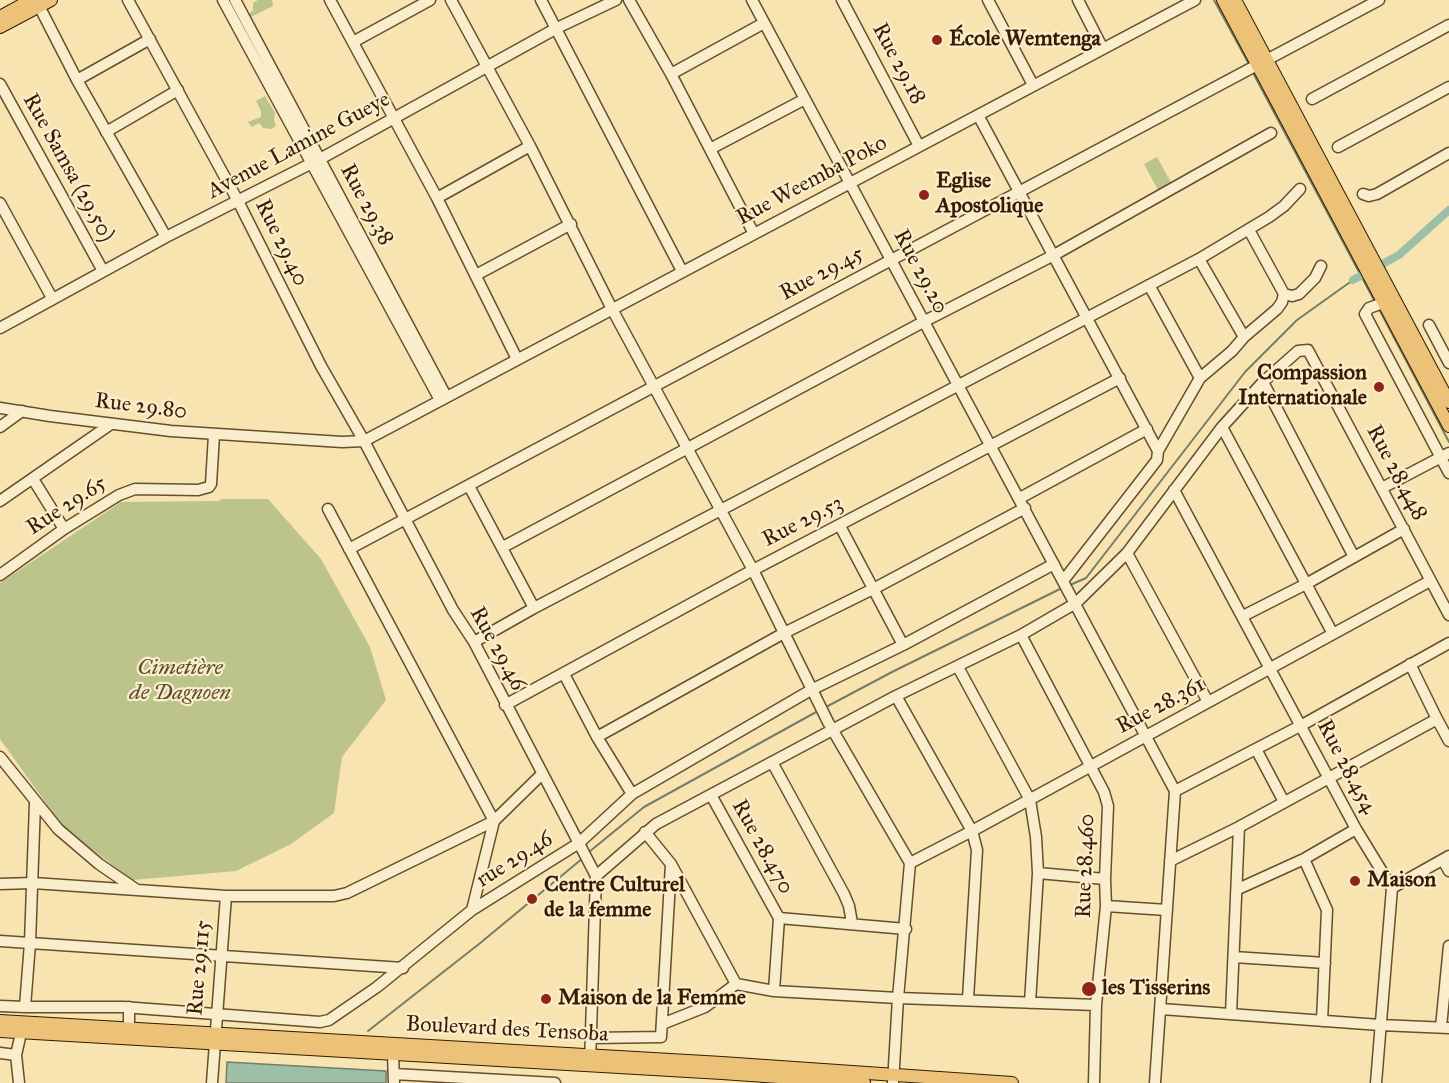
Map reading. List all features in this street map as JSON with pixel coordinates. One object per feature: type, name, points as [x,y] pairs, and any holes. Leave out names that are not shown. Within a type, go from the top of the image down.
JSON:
[{"type":"main road","points":[[0,17],[35,2],[51,0]]},
{"type":"main road","points":[[1223,0],[1262,62]]},
{"type":"main road","points":[[1235,0],[1262,62],[1380,286],[1449,402]]},
{"type":"main road","points":[[0,27],[35,2]]},
{"type":"main road","points":[[1380,286],[1383,303],[1449,426]]},
{"type":"main road","name":"Boulevard des Tensoba","points":[[0,1021],[129,1028],[214,1039],[393,1053],[590,1061],[722,1063],[893,1079],[1012,1083]]},
{"type":"main road","name":"Boulevard des Tensoba","points":[[0,1031],[214,1039],[590,1061],[864,1083]]},
{"type":"street","name":"Rue 29.40","points":[[128,0],[238,201],[321,366],[364,441]]},
{"type":"street","points":[[223,0],[315,161],[443,395]]},
{"type":"street","name":"Rue 29.38","points":[[235,0],[315,161]]},
{"type":"street","points":[[330,0],[437,198],[516,356]]},
{"type":"street","points":[[353,42],[430,0]]},
{"type":"street","points":[[451,0],[571,224],[610,306],[753,570],[830,726],[910,863],[893,1079]]},
{"type":"street","points":[[541,0],[681,268]]},
{"type":"street","name":"Avenue Lamine Gueye","points":[[2,323],[315,161],[557,28],[616,0]]},
{"type":"street","points":[[629,0],[671,74],[752,231]]},
{"type":"street","name":"Rue 29.20","points":[[752,0],[1175,791]]},
{"type":"street","name":"Rue 29.18","points":[[842,0],[918,143]]},
{"type":"street","points":[[988,0],[1032,83]]},
{"type":"street","points":[[1078,0],[1102,46]]},
{"type":"street","name":"Rue Weemba Poko","points":[[1102,46],[1182,0]]},
{"type":"street","name":"Rue Weemba Poko","points":[[364,441],[443,395],[681,268],[1102,46],[1195,0]]},
{"type":"street","name":"Rue 29.45","points":[[349,549],[1379,0]]},
{"type":"street","points":[[35,2],[166,237]]},
{"type":"street","points":[[671,74],[764,23]]},
{"type":"street","points":[[1312,99],[1449,25]]},
{"type":"street","points":[[77,80],[150,39]]},
{"type":"street","name":"Rue Weemba Poko","points":[[918,143],[978,115],[1032,83]]},
{"type":"street","name":"Rue Samsa (29.50)","points":[[0,84],[3,96],[103,271]]},
{"type":"street","points":[[1338,147],[1449,87]]},
{"type":"street","points":[[106,132],[178,90]]},
{"type":"street","points":[[710,149],[805,99]]},
{"type":"street","points":[[978,115],[1158,451]]},
{"type":"street","points":[[503,547],[925,321],[1054,255],[1271,133]]},
{"type":"street","points":[[437,198],[530,146]]},
{"type":"street","points":[[1363,194],[1369,196],[1377,194],[1449,153]]},
{"type":"street","points":[[474,642],[958,384],[1199,259],[1249,230],[1284,206],[1300,189]]},
{"type":"street","points":[[0,203],[52,298]]},
{"type":"street","points":[[476,275],[571,224]]},
{"type":"street","points":[[1066,585],[1157,460],[1158,451],[1200,378],[1232,351],[1282,302],[1284,294],[1249,230]]},
{"type":"street","points":[[1199,259],[1244,337]]},
{"type":"street","points":[[1284,294],[1292,296],[1299,294],[1315,278],[1321,266]]},
{"type":"street","points":[[1149,285],[1200,378]]},
{"type":"street","points":[[1383,303],[1369,308],[1365,314],[1445,455],[1449,473]]},
{"type":"street","points":[[1429,325],[1449,363]]},
{"type":"street","name":"Rue 28.448","points":[[1263,382],[1298,351],[1308,350],[1449,615]]},
{"type":"street","name":"Rue 29.53","points":[[506,705],[753,570],[1120,378]]},
{"type":"street","points":[[590,1061],[596,876],[656,824],[772,762],[830,726],[958,667],[1021,635],[1076,603],[1127,553],[1222,427],[1263,382],[1354,557]]},
{"type":"street","name":"Rue 29.80","points":[[0,408],[111,424],[214,435],[211,484],[198,490]]},
{"type":"street","points":[[0,427],[22,411]]},
{"type":"street","points":[[0,501],[111,424]]},
{"type":"street","points":[[1222,427],[1333,634]]},
{"type":"street","points":[[597,737],[784,633],[874,589],[1148,429]]},
{"type":"street","points":[[214,435],[342,442],[364,441]]},
{"type":"street","name":"Rue 29.46","points":[[364,441],[453,610],[474,642],[596,876]]},
{"type":"street","points":[[1382,488],[1445,455]]},
{"type":"street","points":[[33,479],[64,529]]},
{"type":"street","points":[[469,486],[534,608]]},
{"type":"street","name":"Rue 29.65","points":[[0,575],[64,529],[118,495],[128,491],[198,490]]},
{"type":"street","name":"Rue 28.454","points":[[1174,490],[1356,829],[1392,888]]},
{"type":"street","points":[[328,509],[494,821],[472,910]]},
{"type":"street","points":[[840,526],[903,645]]},
{"type":"street","points":[[1243,616],[1404,530]]},
{"type":"street","points":[[1127,553],[1208,702]]},
{"type":"street","name":"rue 29.46","points":[[0,1006],[129,1007],[320,1022],[329,1020],[403,968],[472,910],[579,843],[632,794],[813,693],[1054,564]]},
{"type":"street","name":"Rue 28.361","points":[[910,863],[1030,800],[1430,581]]},
{"type":"street","name":"Rue 28.460","points":[[1021,635],[1104,792],[1108,806],[1106,906],[1096,1005],[1094,1083]]},
{"type":"street","points":[[1155,1083],[1175,791],[1302,725],[1449,643]]},
{"type":"street","points":[[1410,664],[1449,741]]},
{"type":"street","points":[[958,667],[1030,800],[1036,837],[1038,873],[1030,1003]]},
{"type":"street","points":[[564,674],[597,737],[632,794]]},
{"type":"street","points":[[896,696],[972,831],[977,850],[968,999]]},
{"type":"street","points":[[1170,861],[1239,827],[1437,719]]},
{"type":"street","points":[[1256,749],[1284,802]]},
{"type":"street","points":[[0,757],[35,803],[68,838],[137,890]]},
{"type":"street","points":[[772,762],[844,894],[852,923]]},
{"type":"street","points":[[0,884],[33,883],[226,896],[334,896],[347,893],[494,821],[542,774]]},
{"type":"street","name":"Rue 28.470","points":[[711,795],[779,918],[774,991]]},
{"type":"street","points":[[25,1007],[33,883],[35,803]]},
{"type":"street","points":[[1231,1014],[1239,827]]},
{"type":"street","points":[[1238,889],[1304,858],[1356,829]]},
{"type":"street","points":[[645,832],[671,864],[736,984]]},
{"type":"street","points":[[1304,858],[1327,910],[1322,1021]]},
{"type":"street","points":[[1376,1083],[1392,888],[1446,858],[1449,872]]},
{"type":"street","points":[[591,1038],[660,1038],[671,864]]},
{"type":"street","points":[[1038,873],[1105,879]]},
{"type":"street","name":"Rue 29.115","points":[[212,1083],[226,896]]},
{"type":"street","points":[[1106,906],[1167,910]]},
{"type":"street","points":[[779,918],[906,929]]},
{"type":"street","points":[[0,941],[403,968]]},
{"type":"street","points":[[1161,1009],[1380,1025],[1445,1027],[1449,946]]},
{"type":"street","points":[[1234,957],[1325,963]]},
{"type":"street","points":[[662,1024],[705,1007],[736,984],[774,991],[1096,1005]]},
{"type":"street","points":[[129,1007],[129,1028]]},
{"type":"street","points":[[19,1083],[16,1055],[21,1033]]},
{"type":"street","points":[[0,1053],[16,1055]]},
{"type":"street","points":[[393,1053],[394,1078],[555,1083]]},
{"type":"green space","points":[[258,0],[272,0],[273,6],[251,17],[249,14],[253,10],[253,3]]},
{"type":"green space","points":[[265,96],[275,113],[276,126],[271,129],[263,128],[259,123],[252,127],[248,122],[261,117],[256,101]]},
{"type":"green space","points":[[1157,157],[1172,184],[1159,192],[1144,164]]},
{"type":"green space","name":"Cimetière de Dagnoen","points":[[221,499],[268,499],[321,559],[370,647],[386,700],[342,757],[334,813],[291,844],[236,871],[132,880],[63,827],[0,739],[0,583],[121,502],[219,501]]},
{"type":"shaded area","points":[[227,1062],[386,1071],[386,1083],[226,1083]]},
{"type":"waterway","points":[[1214,0],[1250,66]]},
{"type":"waterway","points":[[1252,71],[1375,302]]},
{"type":"waterway","points":[[1353,280],[1399,255],[1449,210]]},
{"type":"waterway","points":[[1070,585],[1086,578],[1245,372],[1297,320],[1353,280]]},
{"type":"waterway","points":[[1379,309],[1449,442]]},
{"type":"waterway","points":[[826,707],[1062,588]]},
{"type":"waterway","points":[[589,852],[644,807],[818,711]]},
{"type":"waterway","points":[[368,1031],[479,944],[583,858]]},
{"type":"place","name":"École Wemtenga","points":[[937,40]]},
{"type":"place","name":"Eglise Apostolique","points":[[924,195]]},
{"type":"place","name":"Compassion Internationale","points":[[1379,387]]},
{"type":"place","name":"Maison","points":[[1355,881]]},
{"type":"place","name":"Centre Culturel de la femme","points":[[532,899]]},
{"type":"place","name":"les Tisserins","points":[[1089,989]]},
{"type":"place","name":"Maison de la Femme","points":[[546,999]]}]
